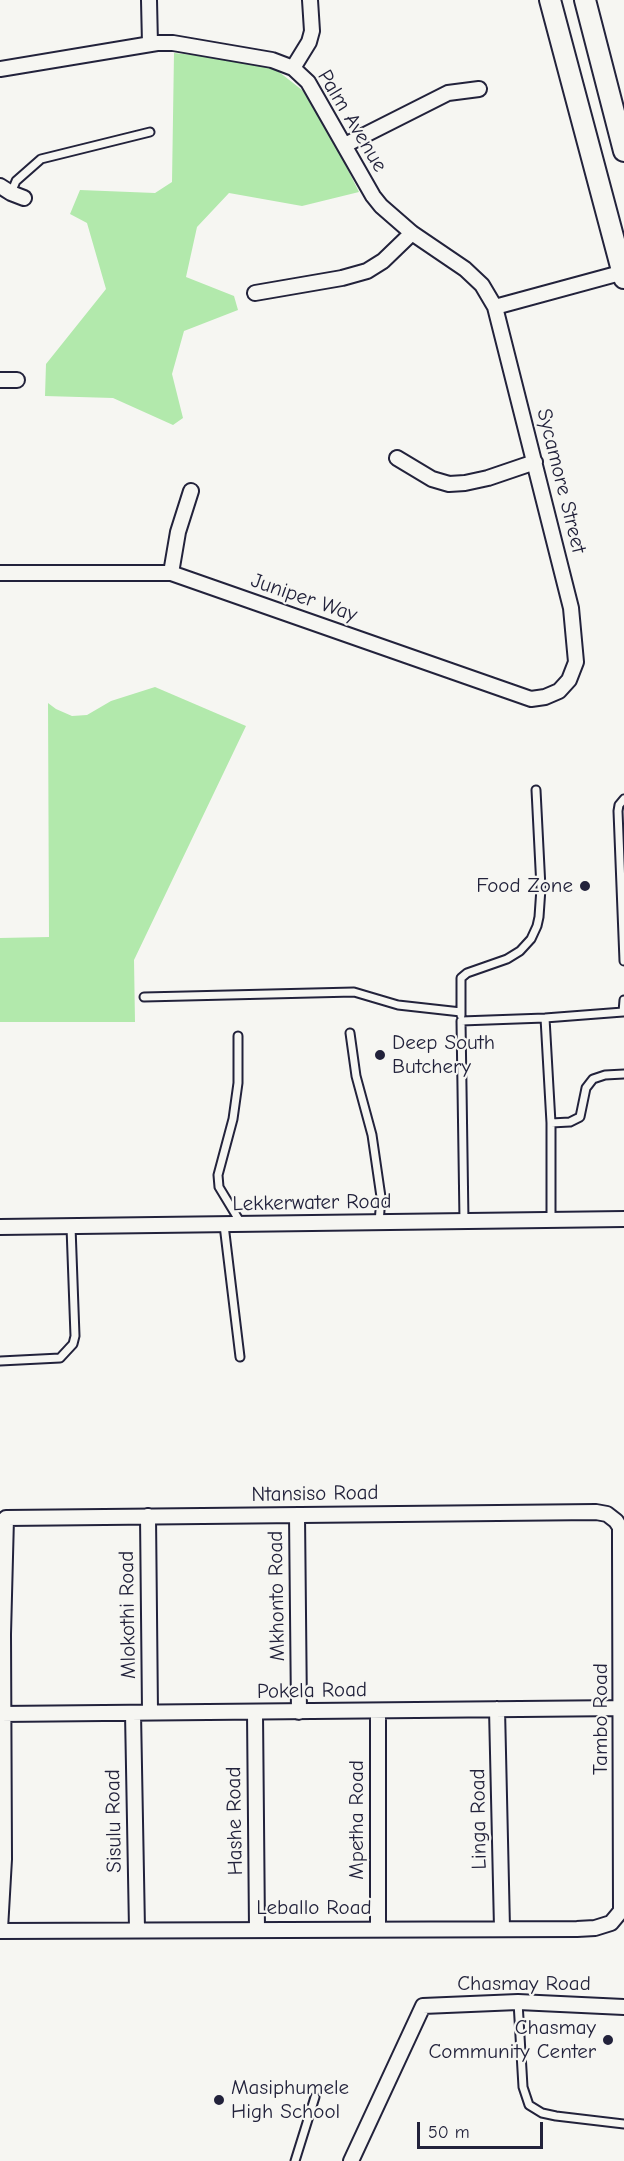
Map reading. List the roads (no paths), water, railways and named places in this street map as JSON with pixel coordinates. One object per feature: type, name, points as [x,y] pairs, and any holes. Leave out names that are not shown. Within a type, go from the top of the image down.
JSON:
[{"type":"main road","points":[[550,0],[623,274]]},
{"type":"main road","points":[[585,0],[624,151]]},
{"type":"street","points":[[148,0],[150,44]]},
{"type":"street","points":[[293,68],[309,42],[312,31],[310,0]]},
{"type":"street","name":"Palm Avenue","points":[[0,69],[150,44],[173,43],[272,60],[293,68],[308,82],[373,196],[381,206],[412,233],[465,269],[482,285],[495,307]]},
{"type":"street","points":[[345,145],[448,93],[480,89]]},
{"type":"street","points":[[255,293],[342,278],[367,271],[383,261],[412,233]]},
{"type":"street","points":[[495,307],[623,274]]},
{"type":"street","name":"Sycamore Street","points":[[495,307],[536,462],[571,608],[575,668]]},
{"type":"street","points":[[0,380],[17,380]]},
{"type":"street","points":[[397,458],[432,479],[449,484],[488,478],[536,462]]},
{"type":"street","points":[[171,573],[178,532],[191,491]]},
{"type":"street","name":"Juniper Way","points":[[0,573],[171,573],[525,698],[538,698],[559,691],[569,680],[575,668]]},
{"type":"street","name":"Lekkerwater Road","points":[[0,1227],[624,1219]]},
{"type":"street","name":"Ntansiso Road","points":[[3,1518],[596,1512],[609,1516],[620,1527]]},
{"type":"street","name":"Mkhonto Road","points":[[297,1515],[299,1712]]},
{"type":"street","name":"Mlokothi Road","points":[[148,1516],[150,1712]]},
{"type":"street","points":[[0,1930],[3,1518]]},
{"type":"street","name":"Tambo Road","points":[[620,1527],[623,1708],[621,1911]]},
{"type":"street","name":"Pokela Road","points":[[2,1714],[623,1708]]},
{"type":"street","name":"Linga Road","points":[[497,1709],[502,1928]]},
{"type":"street","name":"Mpetha Road","points":[[378,1711],[378,1929]]},
{"type":"street","name":"Sisulu Road","points":[[133,1713],[136,1929]]},
{"type":"street","name":"Hashe Road","points":[[255,1713],[257,1929]]},
{"type":"street","name":"Leballo Road","points":[[0,1930],[595,1928],[612,1923],[621,1911]]},
{"type":"street","name":"Chasmay Road","points":[[351,2161],[423,2006],[518,2002],[624,2007]]},
{"type":"lane","points":[[12,192],[16,181],[42,159],[150,132]]},
{"type":"lane","points":[[464,1221],[460,982],[463,976],[507,959],[520,951],[531,939],[537,926],[541,888],[536,790]]},
{"type":"lane","points":[[624,799],[621,801],[618,812],[624,961]]},
{"type":"lane","points":[[144,997],[354,992],[398,1005],[461,1016],[545,1018],[624,1012],[624,1000]]},
{"type":"lane","points":[[545,1018],[551,1123],[551,1220]]},
{"type":"lane","points":[[350,1033],[356,1076],[372,1135],[381,1197],[379,1222]]},
{"type":"lane","points":[[238,1036],[238,1083],[235,1110],[218,1175],[219,1186],[242,1225]]},
{"type":"lane","points":[[551,1123],[570,1122],[580,1117],[586,1088],[593,1079],[605,1075],[624,1074]]},
{"type":"lane","points":[[224,1225],[240,1356]]},
{"type":"lane","points":[[0,1361],[60,1358],[73,1344],[75,1336],[71,1227]]},
{"type":"lane","points":[[518,2002],[524,2087],[529,2104],[542,2113],[556,2116],[624,2124]]},
{"type":"lane","points":[[295,2161],[315,2097]]},
{"type":"place","name":"Food Zone","points":[[585,886]]},
{"type":"place","name":"Deep South Butchery","points":[[380,1055]]},
{"type":"place","name":"Chasmay Community Center","points":[[608,2040]]},
{"type":"place","name":"Masiphumele High School","points":[[219,2100]]}]
